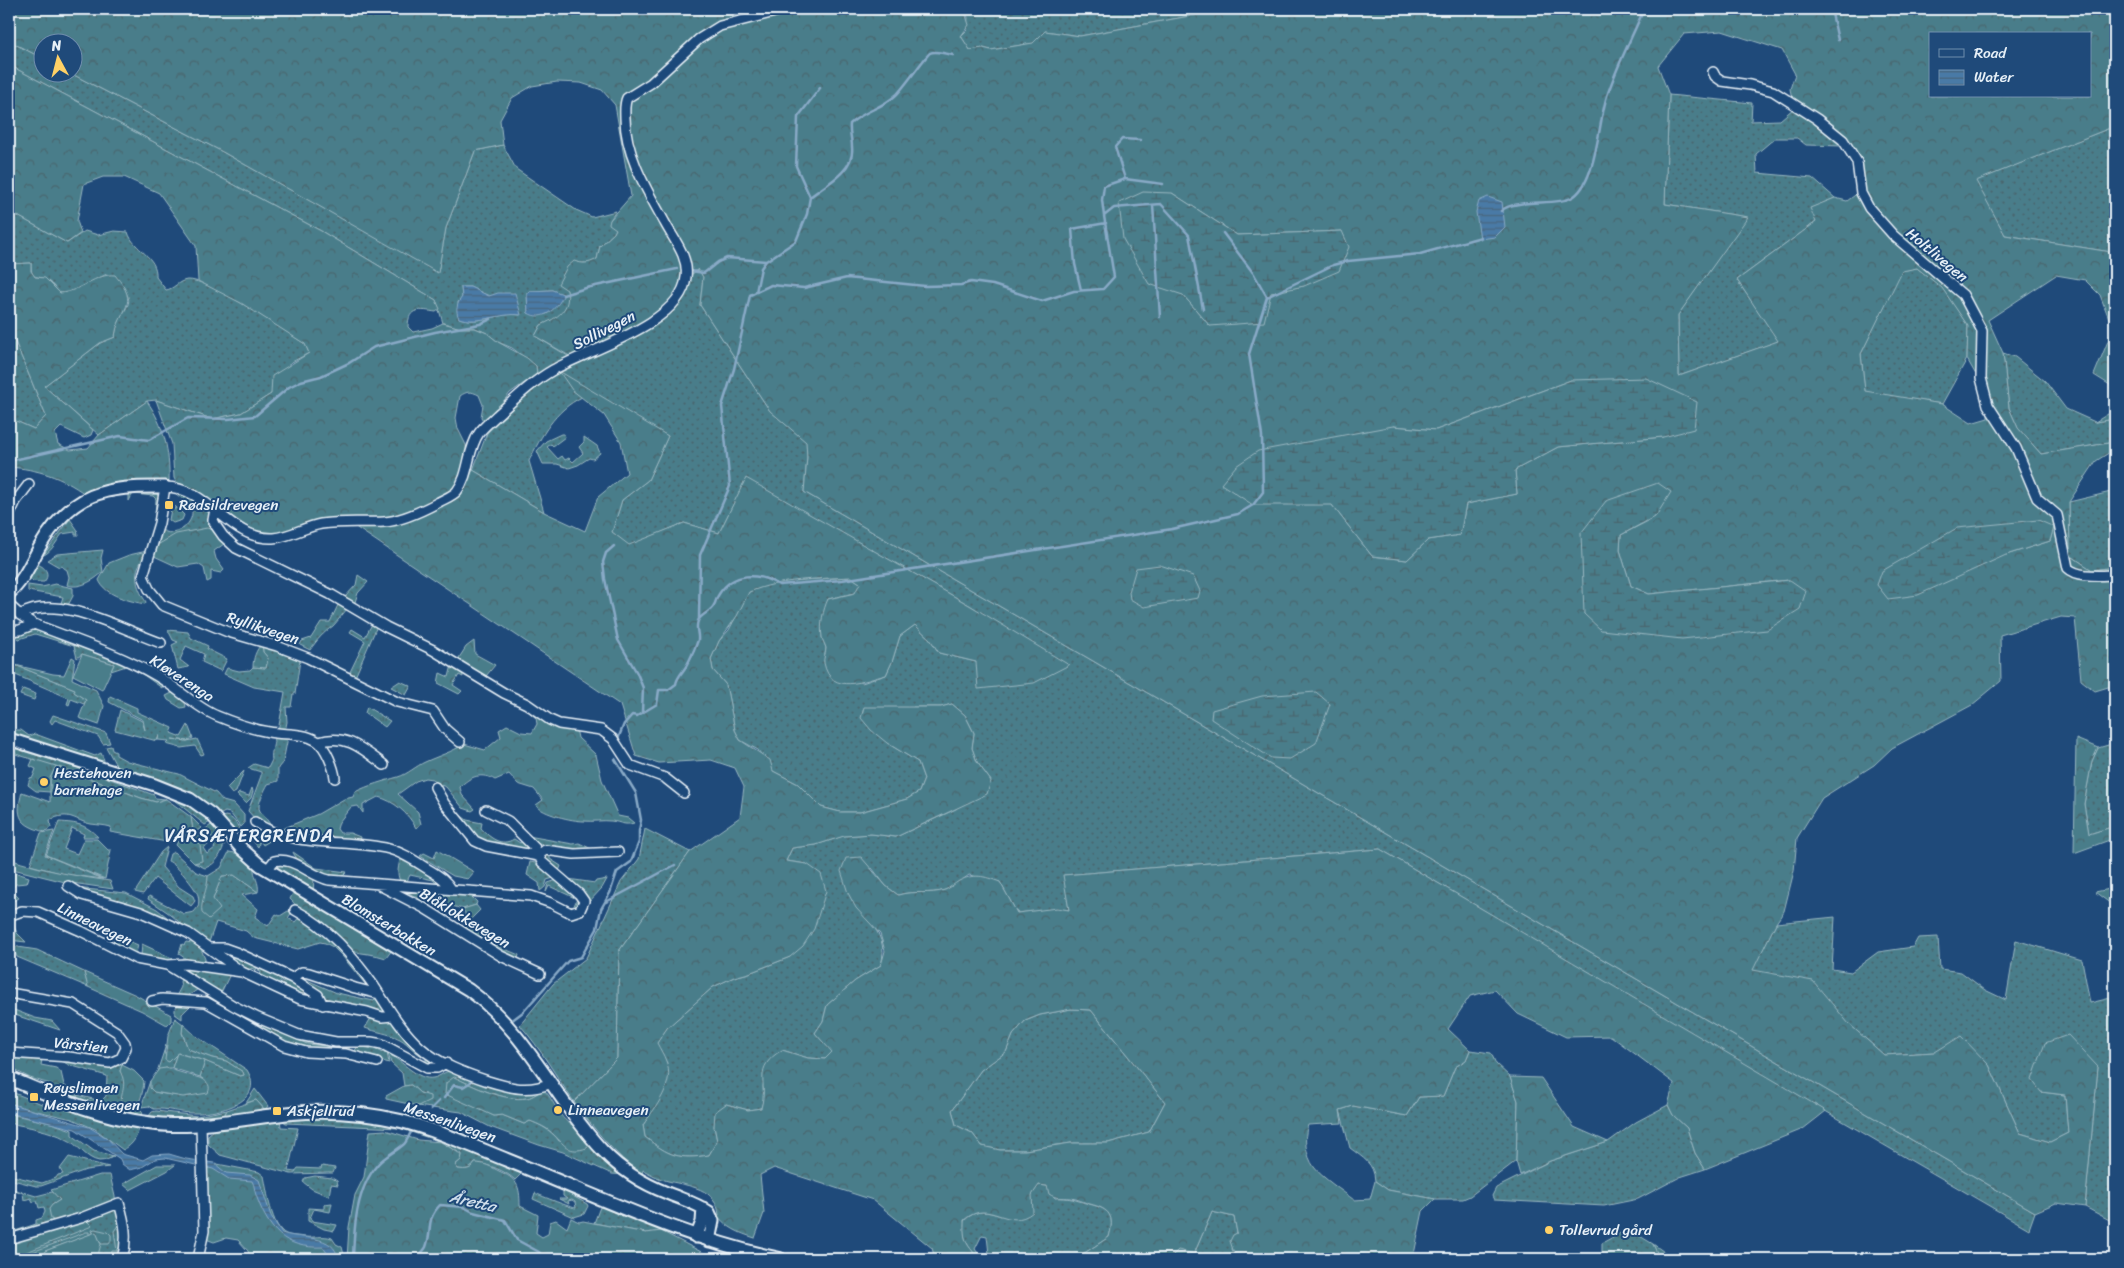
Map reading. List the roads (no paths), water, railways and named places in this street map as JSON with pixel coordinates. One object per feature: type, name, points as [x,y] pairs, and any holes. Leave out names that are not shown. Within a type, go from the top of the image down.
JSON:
[{"type":"main road","name":"Messenlivegen","points":[[9,1078],[79,1106],[116,1117],[170,1125],[201,1124],[310,1112],[366,1115],[400,1121],[444,1135],[696,1237],[780,1259]]},
{"type":"street","name":"Sollivegen","points":[[215,508],[240,529],[256,536],[270,538],[287,536],[317,525],[342,521],[386,522],[436,504],[456,492],[465,477],[473,443],[480,431],[523,392],[553,370],[609,345],[664,312],[682,291],[686,279],[684,256],[664,221],[632,154],[625,126],[625,102],[627,98],[664,72],[699,39],[715,29],[733,21],[787,9]]},
{"type":"street","name":"Holtlivegen","points":[[1713,72],[1722,81],[1773,91],[1817,119],[1843,140],[1857,162],[1860,187],[1869,208],[1893,235],[1964,295],[1982,331],[1981,378],[1988,405],[2016,448],[2037,498],[2057,515],[2068,568],[2072,572],[2082,574],[2115,575]]},
{"type":"street","points":[[9,516],[16,501],[29,484]]},
{"type":"street","points":[[9,593],[18,584],[45,538],[58,521],[80,501],[95,494],[114,489],[166,487],[189,492],[215,508],[214,520],[216,526],[223,536],[236,548],[330,594],[386,627],[433,650],[504,693],[527,704],[550,720],[559,724],[601,730],[613,739],[630,765],[665,778],[684,793]]},
{"type":"street","name":"Ryllikvegen","points":[[166,487],[159,523],[143,576],[148,589],[162,605],[220,629],[277,646],[322,664],[397,702],[433,712],[445,730],[460,742]]},
{"type":"street","name":"Kløverenga","points":[[9,605],[20,616],[34,624],[130,662],[159,677],[186,698],[216,716],[244,726],[269,732],[307,737],[319,742],[329,739],[342,739],[362,749],[384,765]]},
{"type":"street","name":"Kløverenga","points":[[20,616],[38,608],[68,609],[160,643]]},
{"type":"street","points":[[9,631],[20,630],[34,624]]},
{"type":"street","name":"Blomsterbakken","points":[[9,739],[184,796],[211,814],[251,858],[267,870],[483,1000],[514,1032],[596,1143],[613,1160],[646,1183],[704,1208]]},
{"type":"street","points":[[319,742],[335,778]]},
{"type":"street","points":[[435,787],[444,803],[475,841],[486,846],[538,856],[545,850],[574,854],[618,852]]},
{"type":"street","name":"Blåklokkevegen","points":[[267,870],[274,861],[286,860],[322,878],[531,896],[571,913],[580,910],[584,906],[582,897],[558,878],[538,856],[535,848],[508,820],[486,810]]},
{"type":"street","name":"Blåklokkevegen","points":[[255,822],[265,829],[278,834],[389,849],[405,855],[440,876],[452,890]]},
{"type":"street","name":"Blåklokkevegen","points":[[376,884],[424,908],[501,956],[540,974]]},
{"type":"street","name":"Linneavegen","points":[[68,886],[82,894],[156,918],[188,933],[242,972],[283,993],[323,1005],[367,1012],[382,1017],[393,1016]]},
{"type":"street","points":[[295,910],[324,927],[336,939],[393,1016],[419,1046],[472,1076],[513,1087],[535,1089],[551,1083]]},
{"type":"street","name":"Linneavegen","points":[[11,915],[22,911],[38,912],[136,958],[167,965],[284,1046],[306,1052],[346,1054],[377,1062]]},
{"type":"street","points":[[207,948],[224,948],[292,978],[318,995],[323,1005]]},
{"type":"street","name":"Linneavegen","points":[[167,965],[175,963],[195,964],[242,972]]},
{"type":"street","points":[[292,978],[302,972],[309,973],[378,994]]},
{"type":"street","name":"Vårstien","points":[[9,993],[73,1004],[117,1032],[125,1043],[126,1048],[121,1058],[110,1063],[68,1057],[9,1053]]},
{"type":"street","name":"Linneavegen","points":[[152,1001],[162,999],[206,1002],[258,1018],[299,1035],[330,1042],[382,1044],[427,1068],[437,1068],[446,1063]]},
{"type":"street","points":[[346,1054],[358,1042]]},
{"type":"street","points":[[198,1259],[204,1231],[201,1124]]},
{"type":"street","points":[[9,1239],[81,1218],[119,1203],[126,1226],[126,1245],[122,1259]]},
{"type":"street","points":[[696,1237],[702,1222],[704,1208]]},
{"type":"street","points":[[704,1208],[712,1216],[713,1221],[709,1241]]},
{"type":"water","points":[[1488,197],[1502,202],[1505,227],[1495,237],[1480,239],[1476,212],[1479,201]]},
{"type":"water","points":[[461,287],[470,287],[489,296],[498,293],[515,293],[521,315],[505,315],[475,320],[459,318],[457,310],[462,297]]},
{"type":"water","points":[[552,290],[563,294],[563,296],[549,313],[539,316],[528,313],[527,293],[529,291]]},
{"type":"water","points":[[9,1103],[89,1127],[107,1138],[122,1154],[143,1160],[152,1155],[169,1154],[186,1159],[214,1163],[226,1173],[250,1175],[259,1180],[271,1216],[282,1233],[323,1241],[335,1251],[338,1259],[331,1259],[323,1247],[298,1245],[279,1235],[266,1218],[252,1181],[229,1179],[213,1169],[165,1158],[155,1159],[142,1167],[130,1170],[122,1164],[120,1159],[75,1129],[9,1113]]},
{"type":"waterway","points":[[1501,211],[1507,207],[1525,203],[1564,200],[1571,198],[1580,190],[1587,179],[1592,165],[1608,93],[1644,9]]},
{"type":"waterway","points":[[1831,9],[1838,40]]},
{"type":"waterway","points":[[756,292],[761,268],[766,261],[796,241],[807,214],[810,197],[838,176],[849,163],[852,156],[850,124],[896,95],[930,53],[938,52],[953,55]]},
{"type":"waterway","points":[[810,197],[796,166],[798,117],[820,88]]},
{"type":"waterway","points":[[1125,179],[1115,147],[1122,139],[1140,140]]},
{"type":"waterway","points":[[1104,216],[1102,200],[1104,186],[1125,179],[1163,184]]},
{"type":"waterway","points":[[699,619],[700,555],[730,486],[722,406],[734,369],[750,295],[771,285],[804,288],[847,278],[925,286],[961,285],[971,282],[993,285],[1042,301],[1074,291],[1103,289],[1114,277],[1104,216],[1114,208],[1161,204],[1189,235],[1203,309]]},
{"type":"waterway","points":[[1153,205],[1160,317]]},
{"type":"waterway","points":[[1081,290],[1075,264],[1072,229],[1106,223]]},
{"type":"waterway","points":[[1223,233],[1254,274],[1267,297]]},
{"type":"waterway","points":[[618,739],[624,724],[632,715],[637,716],[657,704],[659,690],[668,690],[676,684],[698,640],[698,621],[713,607],[718,595],[725,587],[731,581],[739,578],[754,576],[779,585],[842,580],[1172,529],[1238,514],[1253,505],[1263,492],[1262,436],[1249,354],[1267,297],[1333,265],[1348,261],[1420,254],[1481,237]]},
{"type":"waterway","points":[[691,271],[704,273],[718,262],[727,258],[766,261]]},
{"type":"waterway","points":[[563,295],[586,288],[677,269]]},
{"type":"waterway","points":[[9,461],[120,436],[149,440],[188,418],[228,419],[255,416],[289,387],[301,381],[321,376],[349,363],[374,347],[435,332],[480,324],[491,319]]},
{"type":"waterway","points":[[614,546],[606,553],[603,562],[605,579],[618,640],[637,673],[643,688],[642,712]]},
{"type":"waterway","points":[[511,1021],[523,1012],[568,961],[581,957],[597,929],[601,909],[610,893],[617,872],[631,862],[639,842],[641,820],[636,793],[615,759]]},
{"type":"waterway","points":[[606,902],[675,865]]},
{"type":"waterway","points":[[444,1098],[454,1085],[463,1087],[471,1082]]},
{"type":"waterway","points":[[431,1109],[439,1101]]},
{"type":"waterway","points":[[353,1259],[356,1221],[365,1185],[378,1164],[404,1144],[411,1132]]},
{"type":"waterway","name":"Åretta","points":[[416,1259],[426,1247],[432,1216],[440,1205],[464,1207],[473,1212],[505,1220],[517,1240],[539,1252],[543,1259]]},
{"type":"place","name":"Rødsildrevegen","points":[[169,505]]},
{"type":"place","name":"Hestehoven barnehage","points":[[44,782]]},
{"type":"place","name":"Røyslimoen Messenlivegen","points":[[34,1097]]},
{"type":"place","name":"Linneavegen","points":[[558,1110]]},
{"type":"place","name":"Askjellrud","points":[[277,1111]]},
{"type":"place","name":"Tollevrud gård","points":[[1549,1230]]},
{"type":"district","name":"VÅRSÆTERGRENDA","points":[[249,836]]}]
